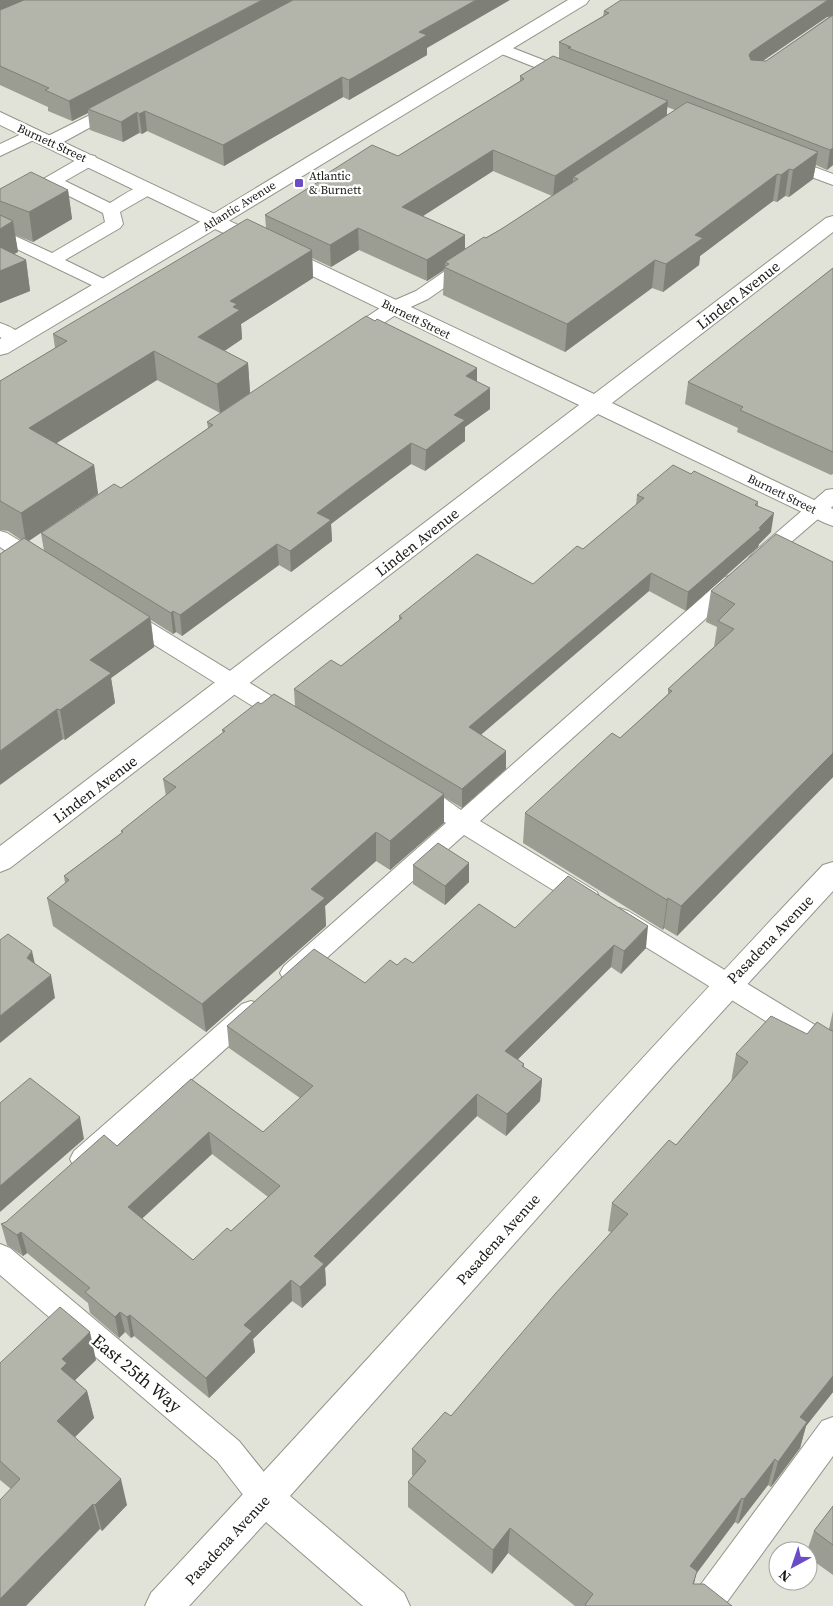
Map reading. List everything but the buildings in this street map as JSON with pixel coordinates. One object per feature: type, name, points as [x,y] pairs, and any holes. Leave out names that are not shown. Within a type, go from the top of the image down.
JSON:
[{"type":"street","name":"Atlantic Avenue","points":[[5,339],[104,286],[580,0]]},
{"type":"street","name":"Burnett Street","points":[[0,118],[596,405],[827,508]]},
{"type":"street","name":"Linden Avenue","points":[[0,861],[833,222]]},
{"type":"street","name":"Pasadena Avenue","points":[[164,1606],[265,1498],[726,985],[833,873]]},
{"type":"street","points":[[265,1498],[390,1606]]},
{"type":"lane","points":[[500,48],[582,81]]},
{"type":"lane","points":[[0,151],[41,138],[127,101]]},
{"type":"lane","points":[[770,155],[833,180]]},
{"type":"lane","points":[[0,211],[89,160]]},
{"type":"lane","points":[[52,181],[111,210]]},
{"type":"lane","points":[[111,210],[147,189]]},
{"type":"lane","points":[[52,260],[114,224],[111,210]]},
{"type":"lane","points":[[0,234],[104,286]]},
{"type":"lane","points":[[336,347],[393,308],[422,295],[487,251]]},
{"type":"lane","points":[[66,1175],[464,822],[827,508]]},
{"type":"lane","points":[[0,538],[27,553],[59,575]]},
{"type":"lane","points":[[109,606],[310,730]]},
{"type":"lane","points":[[395,781],[833,1049]]},
{"type":"lane","name":"East 25th Way","points":[[0,1257],[228,1451],[265,1498]]},
{"type":"lane","points":[[704,1606],[833,1431]]},
{"type":"place","name":"Atlantic & Burnett","points":[[299,183]]}]
